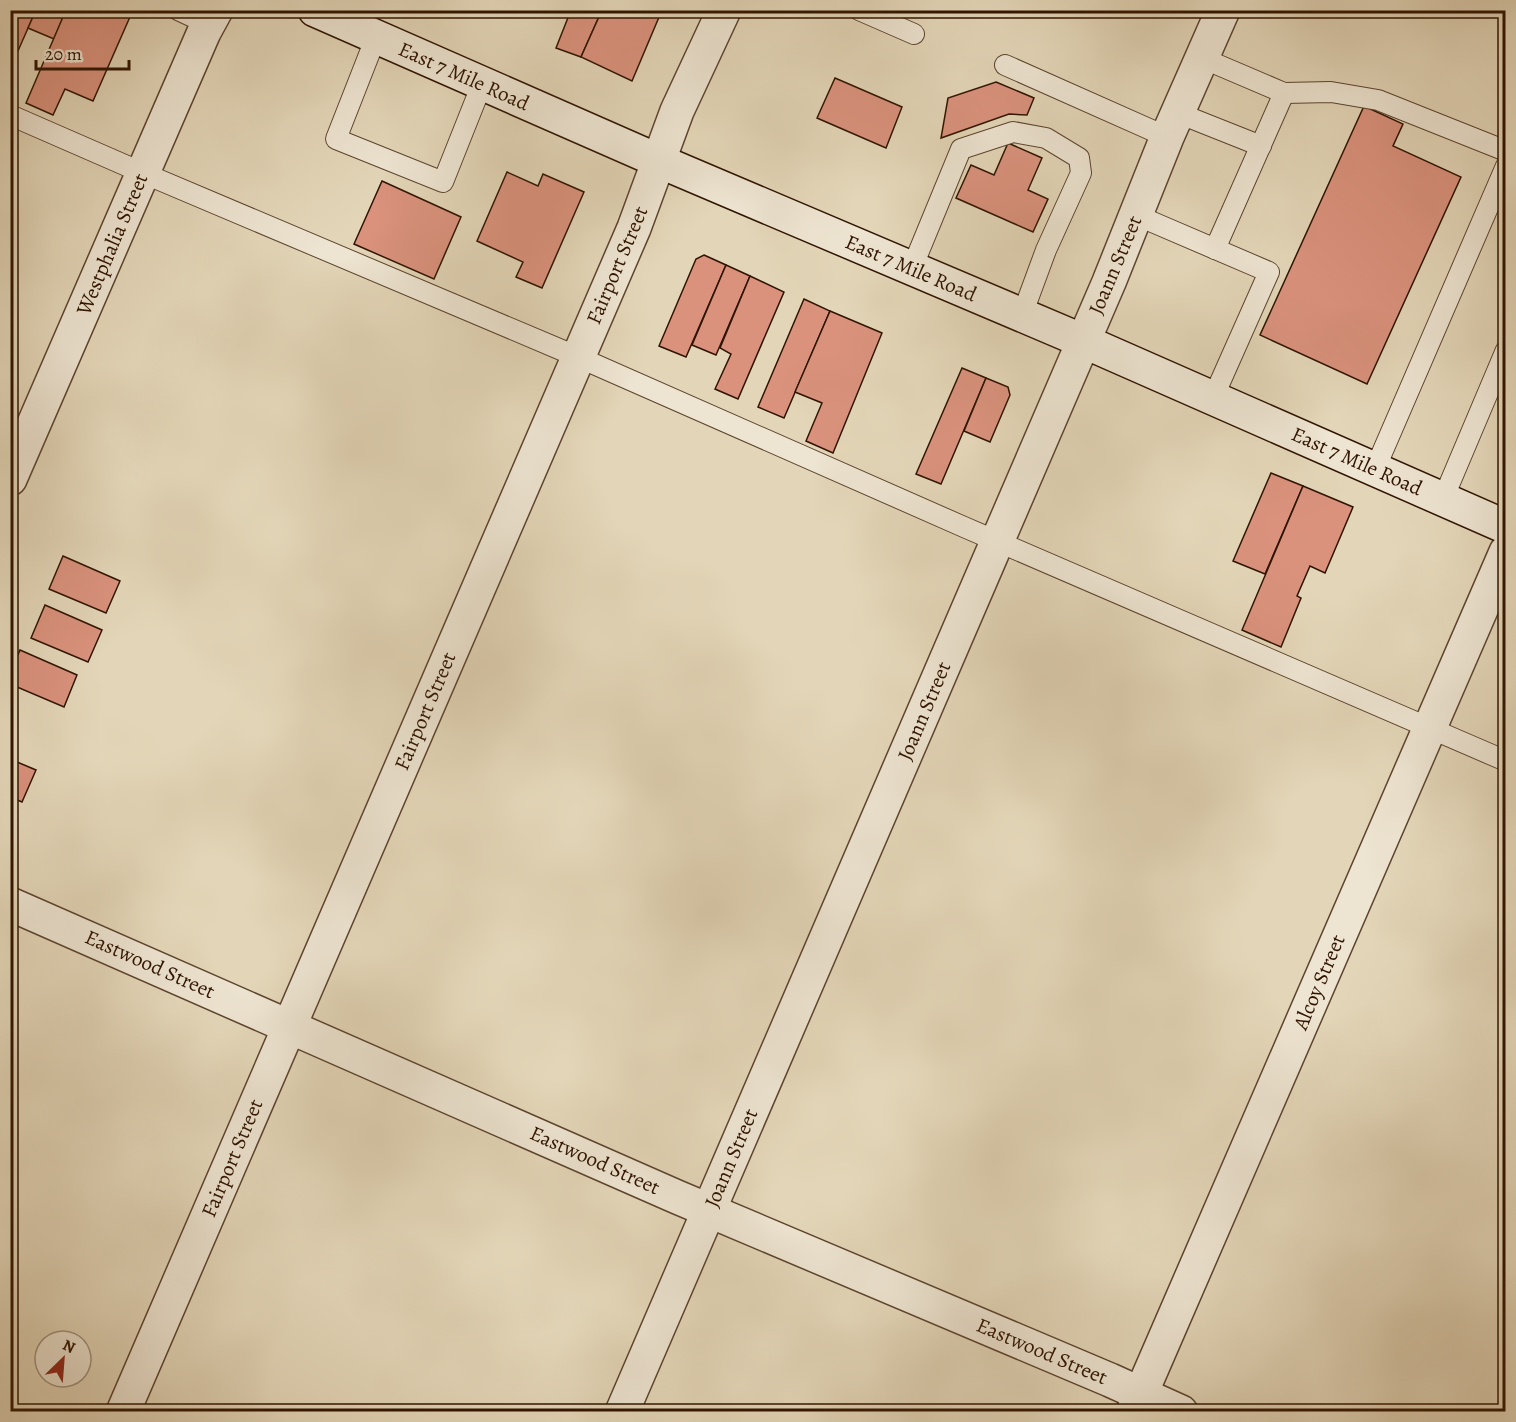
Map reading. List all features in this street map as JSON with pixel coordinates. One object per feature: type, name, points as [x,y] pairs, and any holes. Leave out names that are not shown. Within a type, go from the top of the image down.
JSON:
[{"type":"street","name":"East 7 Mile Road","points":[[315,10],[658,161],[1083,341],[1506,527]]},
{"type":"street","name":"Fairport Street","points":[[123,1412],[634,228],[677,111],[724,10]]},
{"type":"street","name":"Joann Street","points":[[622,1412],[1083,341],[1222,10]]},
{"type":"street","name":"Westphalia Street","points":[[10,479],[212,17]]},
{"type":"street","name":"Alcoy Street","points":[[1137,1403],[1506,552]]},
{"type":"street","name":"Eastwood Street","points":[[10,903],[709,1210],[1100,1375],[1137,1403],[1181,1412]]},
{"type":"lane","points":[[178,10],[212,17]]},
{"type":"lane","points":[[859,10],[914,34]]},
{"type":"lane","points":[[376,37],[336,139],[443,182],[482,84]]},
{"type":"lane","points":[[1202,58],[1284,93],[1331,92],[1378,100],[1506,151]]},
{"type":"lane","points":[[1005,65],[1172,125],[1261,146]]},
{"type":"lane","points":[[1215,249],[1284,93]]},
{"type":"lane","points":[[10,115],[578,357],[1506,761]]},
{"type":"lane","points":[[912,268],[961,149],[1013,132],[1046,138],[1079,158],[1081,173],[1046,250],[1022,315]]},
{"type":"lane","points":[[1375,469],[1506,166]]},
{"type":"lane","points":[[1136,215],[1269,272],[1213,398]]},
{"type":"lane","points":[[1443,499],[1506,350]]},
{"type":"building","points":[[10,10],[36,10],[10,69]]},
{"type":"building","points":[[36,10],[66,10],[54,39],[28,28]]},
{"type":"building","points":[[66,10],[133,10],[93,101],[65,89],[53,115],[26,103]]},
{"type":"building","points":[[571,10],[602,10],[581,57],[556,48]]},
{"type":"building","points":[[602,10],[662,10],[632,81],[581,57]]},
{"type":"building","points":[[835,78],[902,107],[886,148],[817,118]]},
{"type":"building","points":[[996,82],[1034,98],[1027,115],[1009,114],[941,138],[948,98]]},
{"type":"building","points":[[1364,106],[1403,124],[1393,146],[1461,177],[1367,384],[1260,335]]},
{"type":"building","points":[[1008,143],[1042,158],[1028,190],[1048,199],[1033,232],[956,198],[971,165],[994,175]]},
{"type":"building","points":[[507,172],[538,186],[543,174],[584,192],[542,288],[516,277],[523,262],[477,241]]},
{"type":"building","points":[[382,181],[461,217],[434,279],[354,244]]},
{"type":"building","points":[[704,255],[726,265],[686,357],[659,346],[696,259]]},
{"type":"building","points":[[726,265],[750,276],[716,355],[692,345]]},
{"type":"building","points":[[750,276],[784,292],[738,399],[715,389],[731,354],[720,348]]},
{"type":"building","points":[[804,299],[830,311],[784,418],[758,407]]},
{"type":"building","points":[[830,311],[882,333],[833,453],[806,441],[822,403],[795,392]]},
{"type":"building","points":[[962,368],[986,378],[941,484],[916,474]]},
{"type":"building","points":[[986,378],[1008,387],[1010,395],[990,442],[964,431]]},
{"type":"building","points":[[1271,473],[1303,486],[1265,574],[1233,561]]},
{"type":"building","points":[[1303,486],[1353,507],[1325,573],[1310,566],[1297,596],[1301,598],[1281,647],[1242,630]]},
{"type":"building","points":[[63,556],[120,581],[106,613],[49,589]]},
{"type":"building","points":[[45,605],[102,630],[88,662],[31,638]]},
{"type":"building","points":[[20,650],[77,675],[64,707],[10,684],[10,673]]},
{"type":"building","points":[[10,759],[36,770],[22,802],[10,797]]}]
